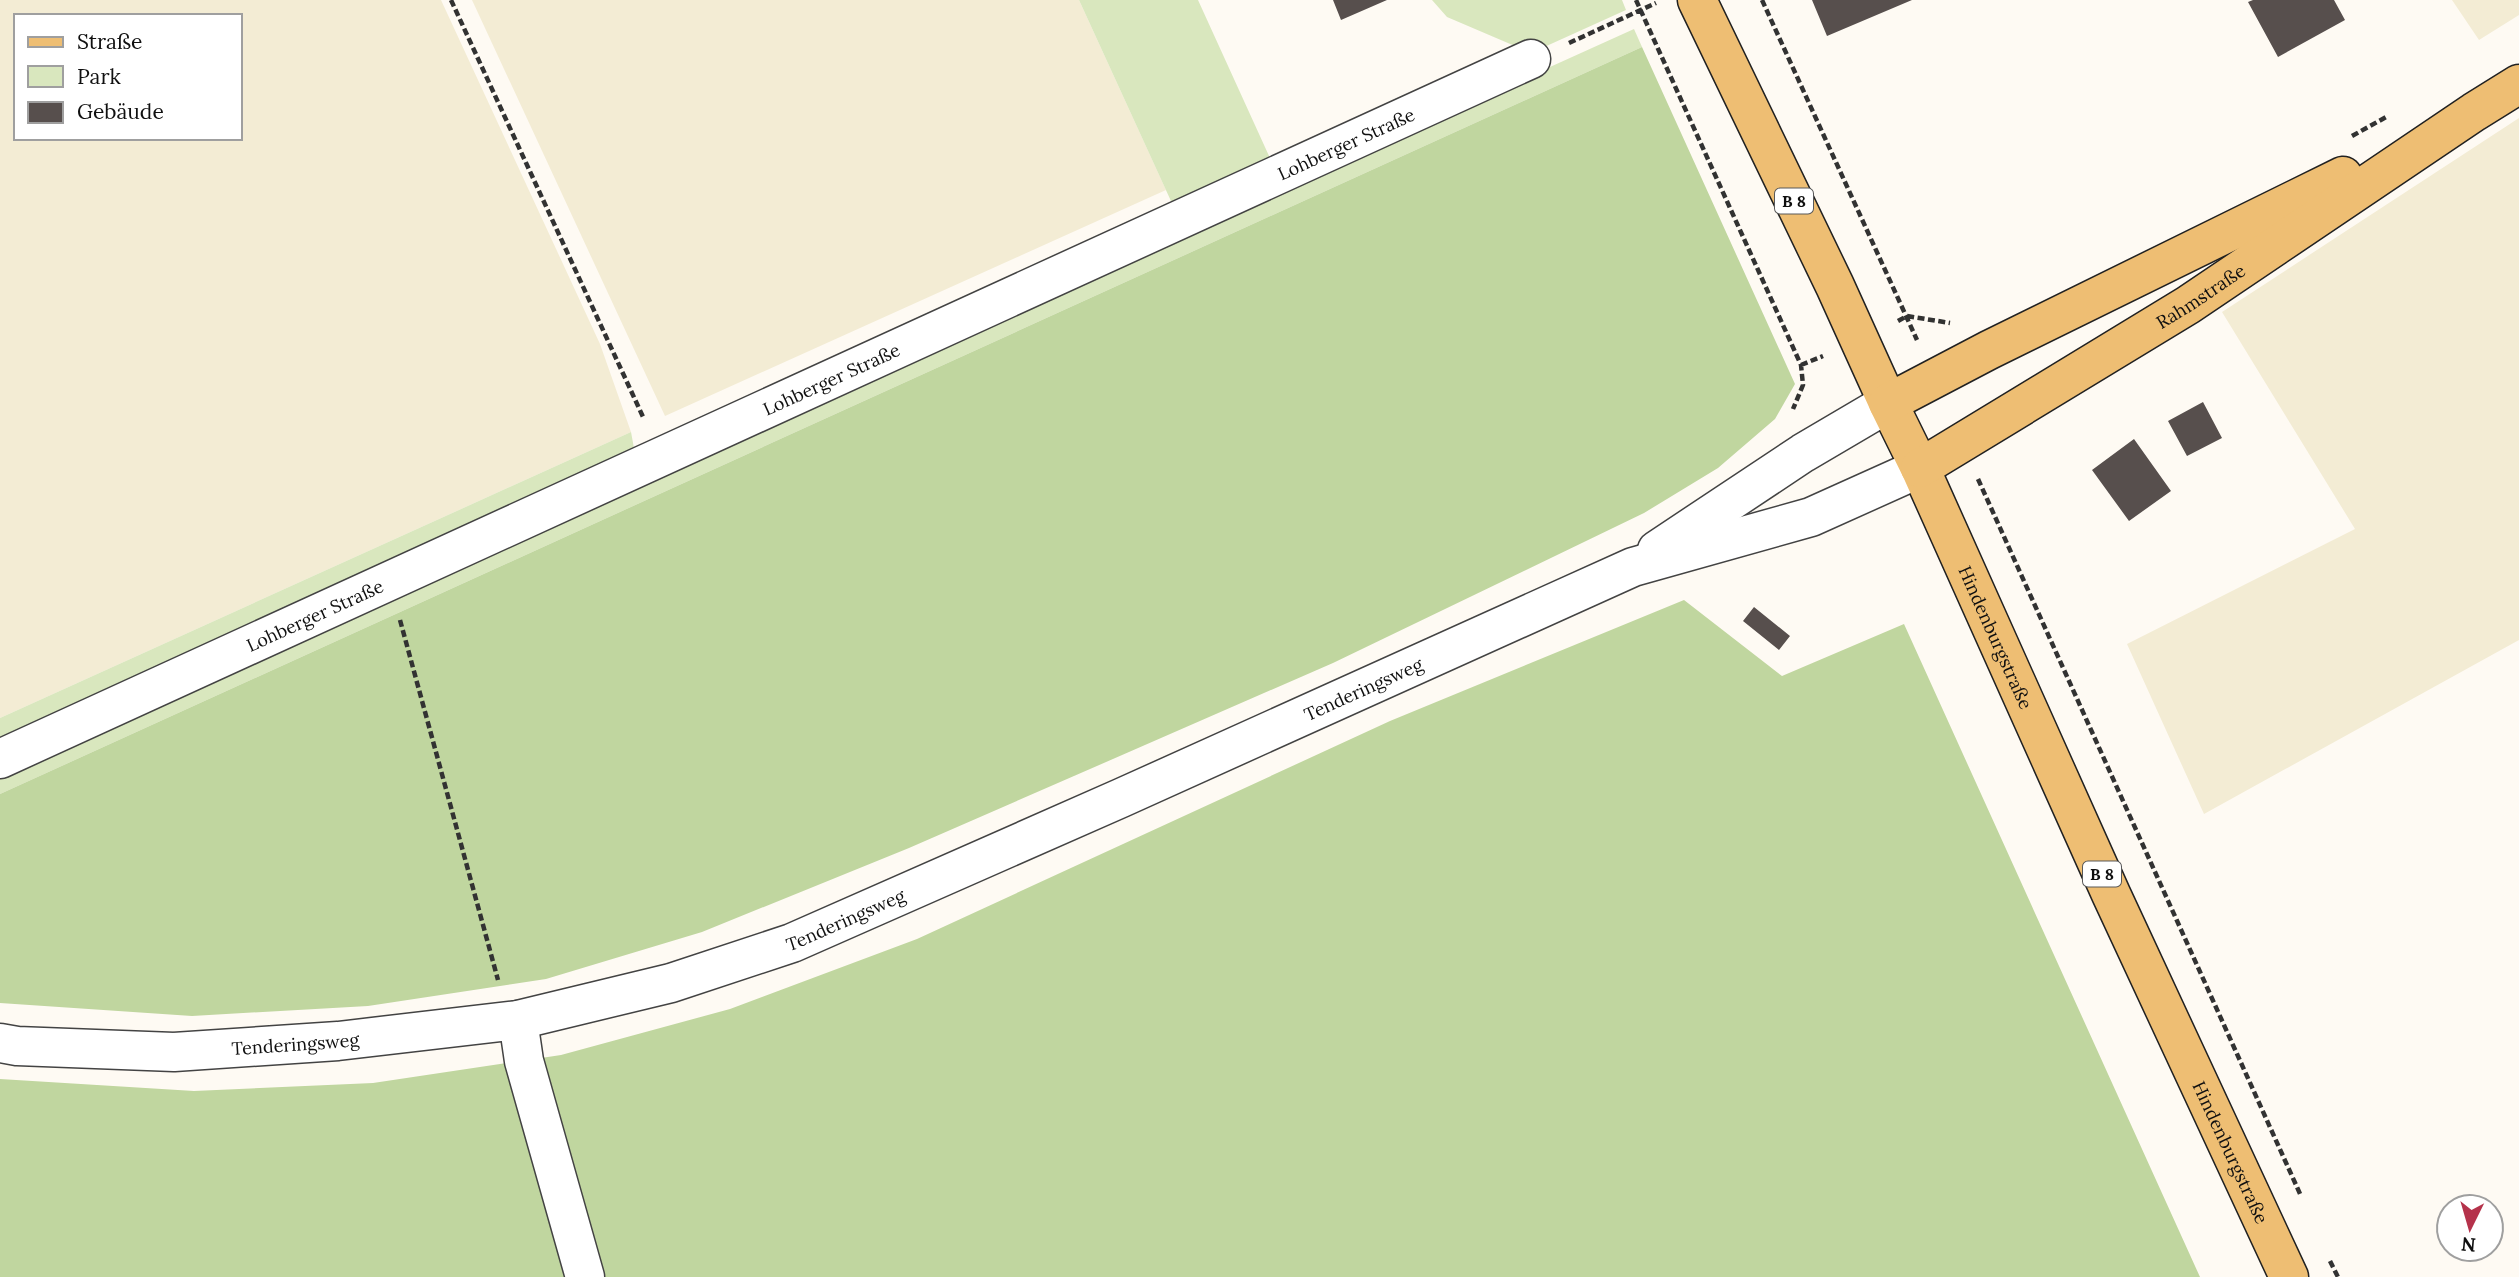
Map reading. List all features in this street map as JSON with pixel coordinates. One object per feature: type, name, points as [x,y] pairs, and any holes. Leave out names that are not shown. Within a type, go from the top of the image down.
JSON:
[{"type":"main road","name":"Hindenburgstraße","points":[[1697,0],[1920,468],[2111,894],[2289,1277]]},
{"type":"main road","name":"Rahmstraße","points":[[1920,468],[2188,305],[2519,84]]},
{"type":"main road","name":"Rahmstraße","points":[[1888,403],[2474,112]]},
{"type":"street","name":"Lohberger Straße","points":[[0,760],[1531,59]]},
{"type":"street","name":"Tenderingsweg","points":[[1633,567],[1803,453],[1888,403]]},
{"type":"street","name":"Tenderingsweg","points":[[0,1042],[17,1046],[174,1052],[338,1041],[518,1020],[671,983],[792,943],[1134,793],[1633,567],[1811,517],[1920,468]]},
{"type":"street","points":[[518,1020],[524,1061],[585,1277]]},
{"type":"path","points":[[450,0],[662,458]]},
{"type":"path","points":[[1636,0],[1801,365]]},
{"type":"path","points":[[1531,59],[1664,0]]},
{"type":"path","points":[[1762,0],[1907,316],[1932,379]]},
{"type":"path","points":[[1962,443],[2303,1201]]},
{"type":"path","points":[[388,583],[407,642],[500,988],[518,1020]]},
{"type":"path","points":[[2326,1252],[2338,1277]]},
{"type":"shaded area","points":[[0,0],[441,0],[600,344],[631,432],[0,718]]},
{"type":"shaded area","points":[[472,0],[1079,0],[1166,190],[665,416]]},
{"type":"shaded area","points":[[2452,0],[2519,0],[2519,15],[2479,40]]},
{"type":"shaded area","points":[[2519,118],[2519,640],[2204,814],[2127,644],[2355,529],[2222,312]]},
{"type":"green space","points":[[1079,0],[1198,0],[1274,167],[1176,212]]},
{"type":"green space","points":[[1432,0],[1622,0],[1626,10],[1531,53],[1447,17]]},
{"type":"green space","points":[[1634,29],[1642,47],[0,794],[0,768]]},
{"type":"green space","points":[[1642,47],[1795,384],[1775,419],[1718,468],[1644,513],[1333,663],[909,848],[702,932],[546,979],[368,1006],[192,1016],[0,1003],[0,794]]},
{"type":"green space","points":[[631,432],[636,459],[0,748],[0,718]]},
{"type":"green space","points":[[1684,600],[1782,676],[1904,624],[2200,1277],[0,1277],[0,1079],[194,1091],[373,1083],[561,1055],[730,1009],[917,939],[1390,721]]},
{"type":"building","points":[[1333,0],[1387,0],[1341,20]]},
{"type":"building","points":[[1812,0],[1912,0],[1827,36]]},
{"type":"building","points":[[2334,0],[2345,20],[2278,57],[2248,2]]},
{"type":"building","points":[[2203,402],[2222,438],[2187,456],[2168,421]]},
{"type":"building","points":[[2134,439],[2171,491],[2129,521],[2092,470]]},
{"type":"building","points":[[1754,607],[1790,636],[1779,650],[1743,621]]}]
